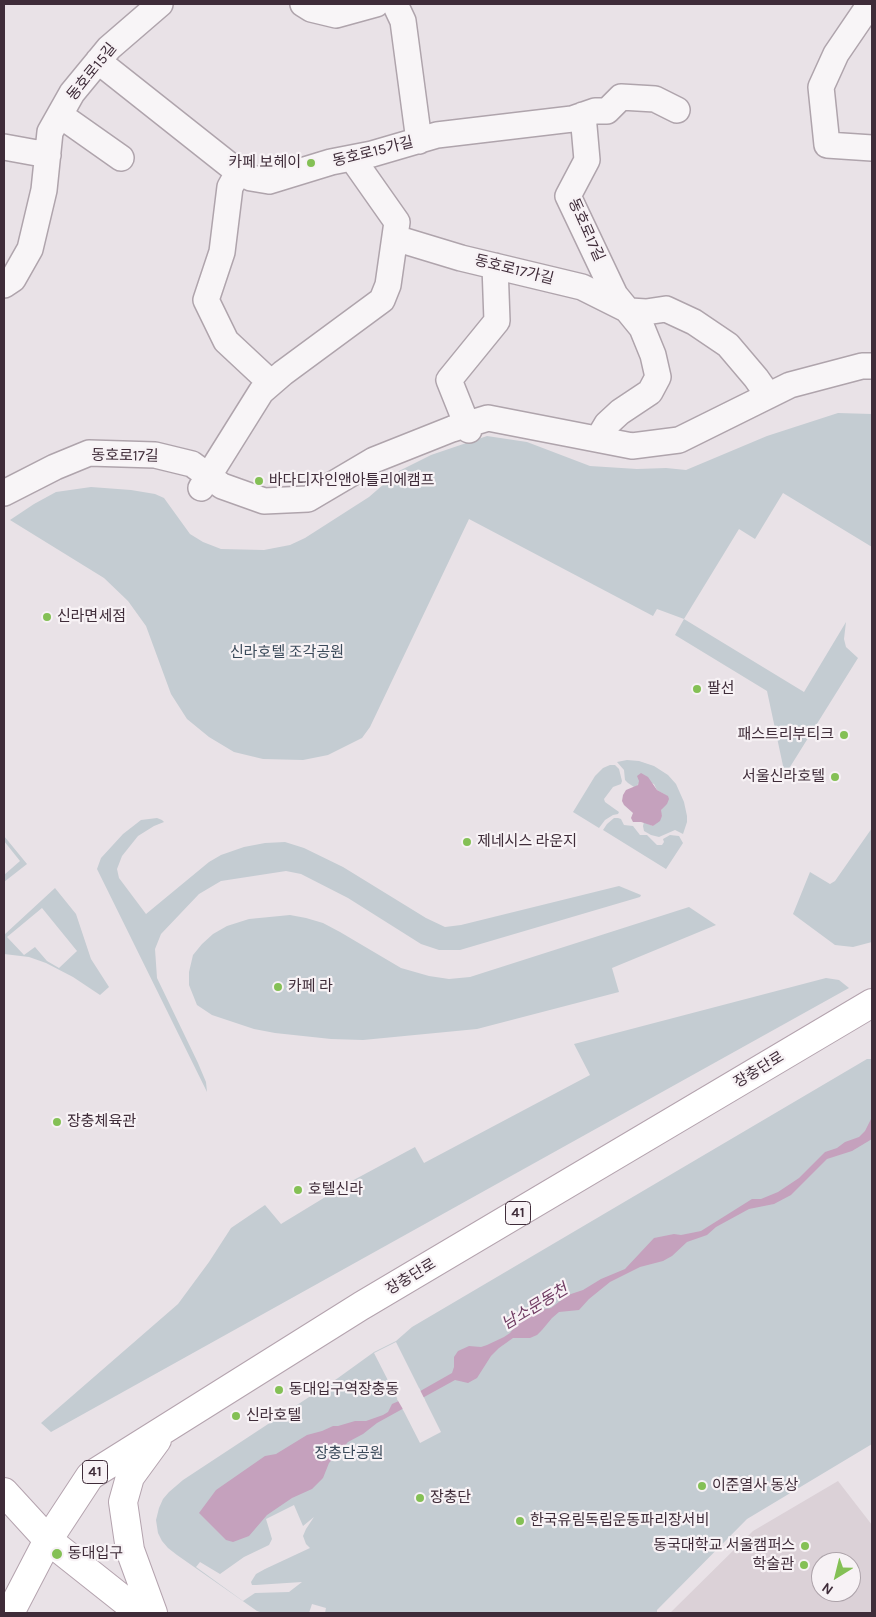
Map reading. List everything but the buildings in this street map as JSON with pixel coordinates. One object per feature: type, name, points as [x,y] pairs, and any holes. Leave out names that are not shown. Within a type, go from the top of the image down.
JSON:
[{"type":"main road","name":"장충단로","points":[[10,1613],[48,1540],[90,1476],[369,1301],[872,1003]]},
{"type":"main road","points":[[153,1613],[130,1550],[123,1502],[130,1477],[166,1428]]},
{"type":"main road","points":[[4,1492],[48,1540],[140,1613]]},
{"type":"street","name":"동호로15길","points":[[4,285],[13,278],[30,249],[44,190],[50,132],[72,93],[109,48],[160,4]]},
{"type":"street","points":[[303,4],[311,10],[336,15],[376,4]]},
{"type":"street","points":[[395,4],[402,21],[419,141]]},
{"type":"street","points":[[870,4],[836,54],[821,87],[827,145],[872,148]]},
{"type":"street","name":"동호로15가길","points":[[98,61],[239,171],[251,178],[269,181],[331,162],[372,154],[437,135],[572,119],[594,111],[607,112],[621,97],[655,99],[678,110]]},
{"type":"street","points":[[60,115],[121,158]]},
{"type":"street","name":"동호로17길","points":[[584,115],[587,160],[568,196],[616,295],[642,328],[653,354],[658,377],[650,392],[620,412],[607,424],[598,439]]},
{"type":"street","points":[[4,147],[48,155]]},
{"type":"street","points":[[205,482],[261,392],[382,300],[388,285],[397,222],[352,158]]},
{"type":"street","points":[[239,171],[230,187],[222,252],[206,300],[226,341],[271,383]]},
{"type":"street","name":"동호로17가길","points":[[395,238],[461,258],[582,287],[630,311]]},
{"type":"street","points":[[468,428],[449,380],[497,321],[495,266]]},
{"type":"street","points":[[630,311],[646,312],[666,309],[694,322],[728,345],[768,395]]},
{"type":"street","name":"동호로17길","points":[[4,493],[55,467],[89,453],[155,455],[192,464],[205,482],[264,500],[308,499],[374,460],[468,428],[488,418],[632,446],[678,440],[790,385],[862,366],[872,366]]},
{"type":"shaded area","points":[[641,773],[648,777],[657,790],[668,796],[669,799],[661,810],[662,816],[660,821],[653,826],[641,822],[633,822],[631,818],[633,813],[622,801],[626,790],[638,785],[637,776]]},
{"type":"shaded area","points":[[872,1117],[872,1139],[852,1151],[827,1159],[791,1195],[774,1204],[749,1209],[716,1227],[707,1235],[687,1242],[672,1256],[663,1261],[640,1267],[610,1282],[579,1310],[559,1312],[537,1335],[530,1338],[513,1338],[499,1348],[491,1356],[477,1378],[468,1383],[455,1380],[377,1423],[363,1434],[348,1442],[329,1463],[323,1478],[312,1489],[292,1498],[267,1515],[249,1536],[233,1542],[226,1540],[199,1513],[216,1490],[265,1456],[276,1454],[307,1435],[333,1426],[355,1421],[366,1421],[383,1415],[388,1412],[392,1404],[415,1394],[452,1373],[454,1357],[458,1351],[469,1346],[481,1347],[504,1337],[510,1333],[520,1320],[534,1311],[551,1308],[568,1295],[583,1290],[601,1279],[625,1269],[654,1238],[701,1231],[752,1199],[761,1199],[778,1192],[799,1178],[825,1152],[859,1137],[865,1131]]},
{"type":"shaded area","name":"동국대학교 서울캠퍼스","points":[[838,1481],[872,1525],[872,1613],[670,1613],[753,1531]]},
{"type":"green space","name":"신라호텔 조각공원","points":[[838,413],[872,414],[872,547],[783,493],[755,539],[739,529],[684,619],[657,609],[653,616],[469,519],[370,727],[362,738],[328,755],[303,760],[263,759],[234,752],[209,737],[187,719],[171,694],[146,626],[128,601],[104,578],[10,520],[56,492],[91,487],[131,490],[155,494],[164,498],[190,534],[203,542],[221,549],[264,550],[290,545],[305,538],[369,497],[399,471],[431,455],[487,436],[527,442],[590,466],[686,470],[767,436]]},
{"type":"green space","points":[[684,619],[804,692],[846,622],[844,639],[846,647],[858,658],[785,775],[767,691],[675,635]]},
{"type":"green space","points":[[627,760],[639,761],[654,766],[668,775],[676,784],[684,802],[687,816],[683,834],[675,830],[659,837],[644,831],[644,822],[653,826],[662,816],[660,812],[667,796],[657,790],[654,784],[639,779],[636,787],[628,783],[625,780],[624,770],[617,762]]},
{"type":"green space","points":[[615,765],[619,769],[622,781],[621,784],[613,787],[604,799],[605,802],[619,812],[605,820],[599,828],[573,812],[595,776],[603,768]]},
{"type":"green space","points":[[157,818],[164,822],[138,836],[122,856],[117,869],[119,878],[146,914],[209,862],[221,855],[244,847],[285,842],[304,848],[343,867],[426,918],[445,927],[461,925],[619,886],[641,895],[640,897],[460,950],[439,950],[421,944],[348,898],[301,874],[286,871],[221,881],[199,894],[161,934],[155,949],[157,978],[198,1063],[206,1082],[207,1092],[97,869],[101,858],[123,834],[141,820]]},
{"type":"green space","points":[[614,818],[621,819],[624,825],[633,826],[640,835],[647,835],[657,845],[662,845],[663,839],[670,835],[679,836],[683,843],[666,869],[603,830]]},
{"type":"green space","points":[[872,828],[872,942],[853,947],[835,945],[793,914],[810,872],[830,884],[835,881]]},
{"type":"green space","points":[[4,836],[27,864],[4,882],[4,875],[20,861],[4,841]]},
{"type":"green space","points":[[55,888],[76,914],[91,959],[109,987],[100,995],[73,977],[46,963],[29,957],[4,954],[4,935]],"holes":[[[42,908],[77,951],[59,968],[47,961],[35,947],[24,955],[7,937]]]},
{"type":"green space","points":[[689,907],[716,925],[612,968],[619,992],[477,1029],[363,1040],[331,1039],[275,1033],[254,1029],[212,1015],[197,1005],[189,985],[189,972],[193,955],[202,944],[213,934],[227,926],[249,919],[290,915],[323,923],[401,968],[429,976],[449,979],[470,977]]},
{"type":"green space","points":[[826,978],[839,980],[849,988],[51,1432],[41,1423],[178,1304],[231,1228],[265,1205],[281,1224],[350,1182],[415,1147],[424,1163],[590,1075],[574,1044]]},
{"type":"green space","name":"장충단공원","points":[[867,1059],[872,1059],[872,1444],[747,1519],[657,1610],[657,1613],[325,1613],[326,1608],[312,1604],[309,1613],[263,1613],[257,1611],[177,1555],[162,1541],[158,1533],[156,1520],[159,1508],[169,1492],[183,1480],[338,1378],[374,1352],[396,1341],[412,1327]],"holes":[[[396,1342],[441,1432],[420,1443],[374,1353]],[[294,1505],[303,1526],[314,1517],[303,1536],[310,1548],[256,1574],[251,1582],[252,1585],[302,1582],[289,1592],[255,1593],[243,1601],[196,1567],[200,1562],[220,1574],[244,1557],[269,1545],[272,1539],[266,1519]]]},
{"type":"pier","points":[[419,1388],[425,1400],[404,1411],[397,1399]]},
{"type":"place","name":"카페 보헤이","points":[[311,163]]},
{"type":"place","name":"바다디자인앤아틀리에캠프","points":[[259,481]]},
{"type":"place","name":"신라면세점","points":[[47,617]]},
{"type":"place","name":"팔선","points":[[697,689]]},
{"type":"place","name":"패스트리부티크","points":[[844,735]]},
{"type":"place","name":"서울신라호텔","points":[[835,777]]},
{"type":"place","name":"제네시스 라운지","points":[[467,842]]},
{"type":"place","name":"카페 라","points":[[278,987]]},
{"type":"place","name":"장충체육관","points":[[57,1122]]},
{"type":"place","name":"호텔신라","points":[[298,1190]]},
{"type":"place","name":"동대입구역장충동","points":[[279,1390]]},
{"type":"place","name":"신라호텔","points":[[236,1416]]},
{"type":"place","name":"이준열사 동상","points":[[702,1486]]},
{"type":"place","name":"장충단","points":[[420,1498]]},
{"type":"place","name":"한국유림독립운동파리장서비","points":[[520,1521]]},
{"type":"place","name":"동국대학교 서울캠퍼스","points":[[805,1546]]},
{"type":"place","name":"동대입구","points":[[57,1554]]},
{"type":"place","name":"학술관","points":[[804,1565]]},
{"type":"water label","name":"남소문동천","points":[[535,1307]]}]
